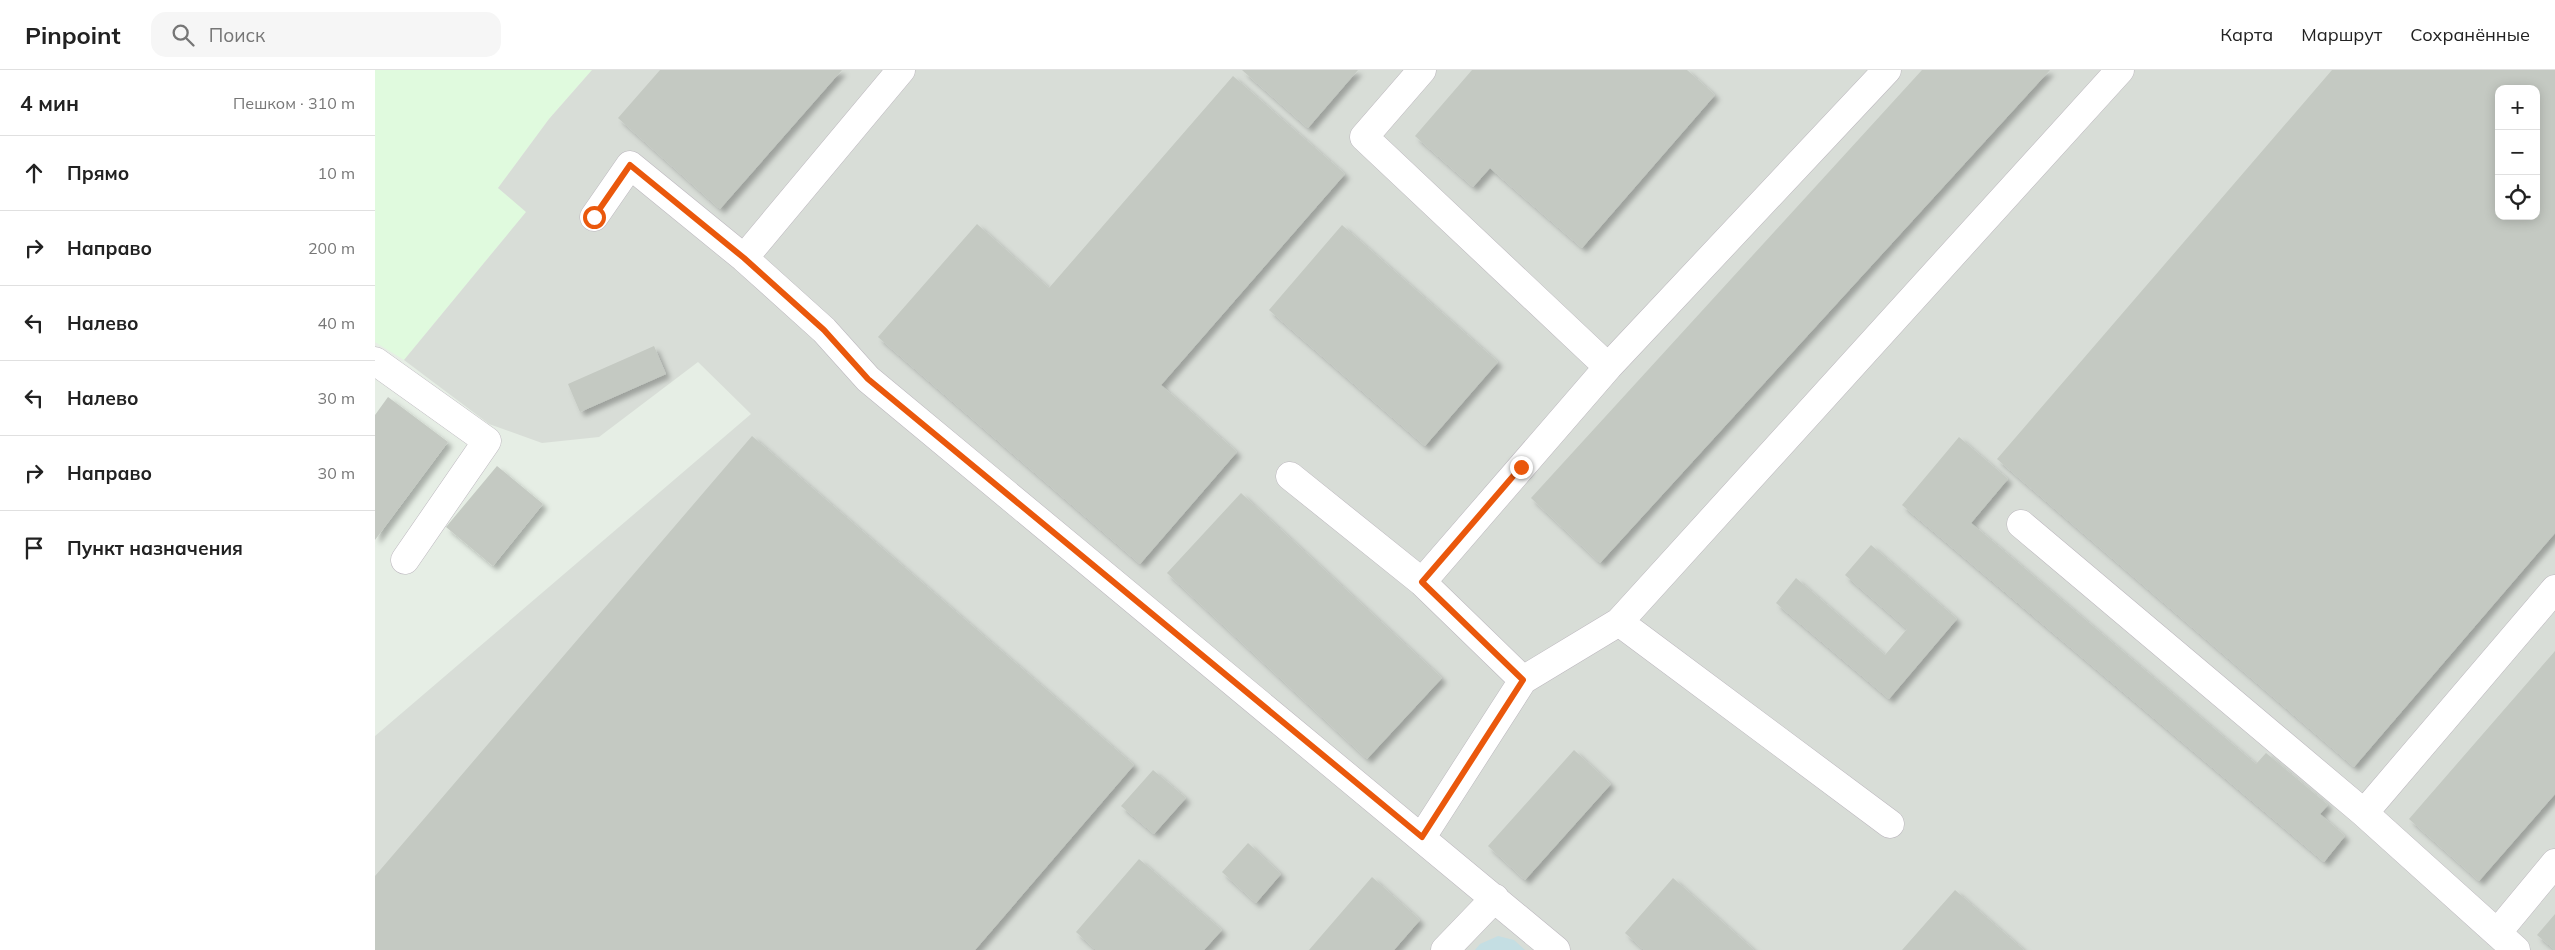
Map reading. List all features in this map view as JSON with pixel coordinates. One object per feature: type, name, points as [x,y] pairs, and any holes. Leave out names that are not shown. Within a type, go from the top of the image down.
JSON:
[{"type":"street","points":[[744,258],[901,70]]},
{"type":"street","points":[[1422,70],[1364,137],[1608,367]]},
{"type":"street","points":[[1422,582],[1608,367],[1887,70]]},
{"type":"street","points":[[1422,837],[1523,680],[1619,622],[2120,70]]},
{"type":"street","points":[[594,217],[630,165],[744,258],[824,330],[868,379],[1556,950]]},
{"type":"street","points":[[375,361],[487,441],[405,560]]},
{"type":"street","points":[[1290,476],[1422,582],[1523,680]]},
{"type":"street","points":[[2021,524],[2364,813],[2506,942],[2555,863]]},
{"type":"street","points":[[2364,813],[2555,589]]},
{"type":"street","points":[[1619,622],[1890,824]]},
{"type":"street","points":[[1445,950],[1495,898]]},
{"type":"shaded area","points":[[375,70],[592,70],[549,119],[498,188],[527,211],[404,360],[375,342]]},
{"type":"shaded area","points":[[592,70],[2555,70],[2555,950],[375,950],[375,736],[751,414],[698,362],[599,437],[542,443],[489,424],[404,360],[526,212],[498,188],[549,119]]},
{"type":"shaded area","points":[[1498,936],[1514,940],[1525,950],[1475,950],[1480,944]]},
{"type":"building","points":[[660,70],[842,70],[720,209],[618,118]]},
{"type":"building","points":[[1242,70],[1358,70],[1308,128]]},
{"type":"building","points":[[1472,70],[1687,70],[1715,95],[1582,248],[1490,168],[1473,187],[1415,136]]},
{"type":"building","points":[[1922,70],[2050,70],[1600,563],[1531,498]]},
{"type":"building","points":[[2332,70],[2555,70],[2555,533],[2354,767],[1997,459]]},
{"type":"building","points":[[1233,76],[1345,174],[1161,385],[1237,452],[1140,564],[878,337],[977,224],[1049,288]]},
{"type":"building","points":[[1342,225],[1498,362],[1425,446],[1269,310]]},
{"type":"building","points":[[654,346],[666,374],[580,412],[568,384]]},
{"type":"building","points":[[388,397],[448,442],[375,540],[375,415]]},
{"type":"building","points":[[752,436],[1134,765],[975,950],[375,950],[375,876]]},
{"type":"building","points":[[1959,437],[2008,479],[1971,523],[2256,764],[2266,753],[2328,805],[2320,814],[2345,836],[2324,862],[1902,505]]},
{"type":"building","points":[[497,466],[543,504],[493,566],[446,527]]},
{"type":"building","points":[[1241,493],[1442,678],[1367,759],[1167,573]]},
{"type":"building","points":[[1871,545],[1957,619],[1889,699],[1776,603],[1796,578],[1885,655],[1907,629],[1845,575]]},
{"type":"building","points":[[2555,651],[2555,794],[2479,881],[2409,819]]},
{"type":"building","points":[[1574,750],[1611,784],[1525,880],[1488,846]]},
{"type":"building","points":[[1153,770],[1186,798],[1154,834],[1121,806]]},
{"type":"building","points":[[1248,843],[1281,874],[1256,903],[1222,872]]},
{"type":"building","points":[[1139,859],[1222,930],[1204,950],[1096,950],[1076,932]]},
{"type":"building","points":[[1372,877],[1420,920],[1394,950],[1309,950]]},
{"type":"building","points":[[1673,878],[1754,950],[1644,950],[1625,933]]},
{"type":"building","points":[[1955,890],[2024,950],[1902,950]]},
{"type":"building","points":[[2555,914],[2555,950],[2537,935]]},
{"type":"route","points":[[594,217],[630,165],[744,258],[824,330],[868,379],[1422,837],[1523,680],[1422,582],[1521,467]]}]
